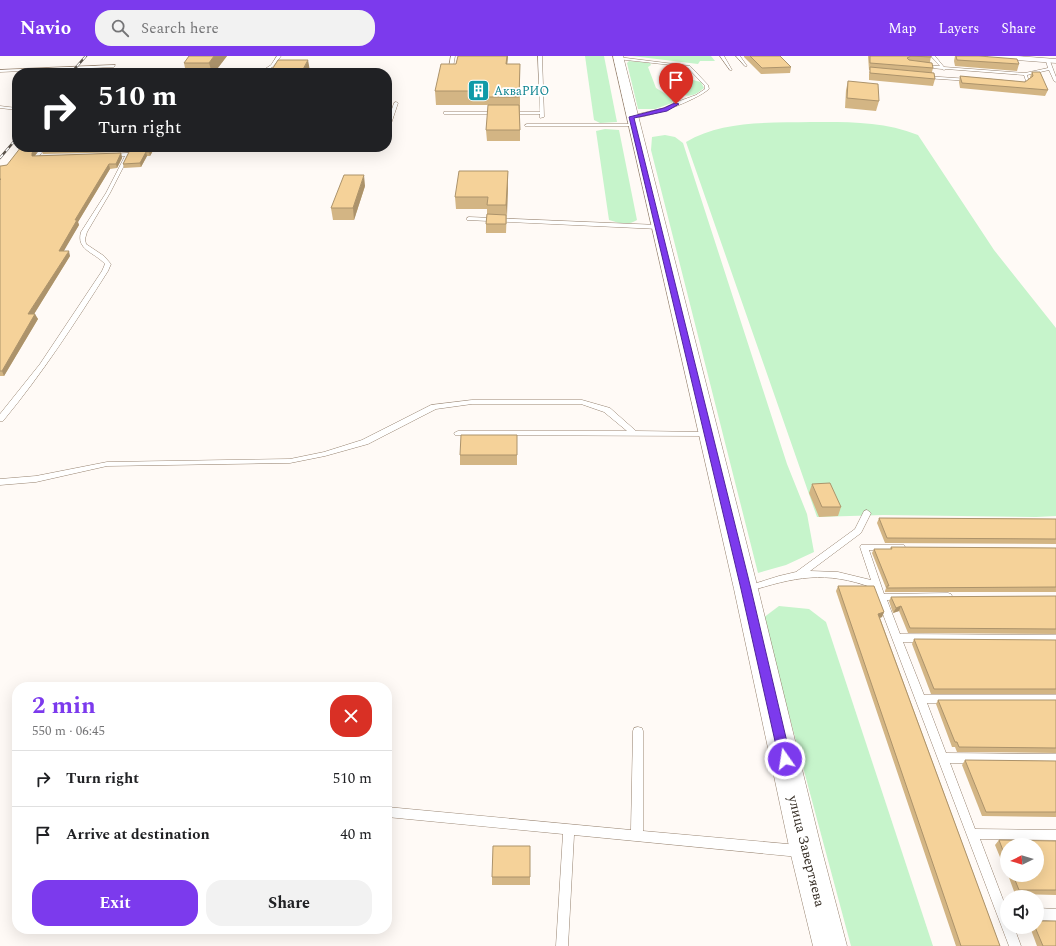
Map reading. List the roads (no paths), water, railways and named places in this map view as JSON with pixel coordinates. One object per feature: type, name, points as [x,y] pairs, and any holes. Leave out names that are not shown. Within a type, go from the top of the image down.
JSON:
[{"type":"main road","name":"улица Завертяева","points":[[618,57],[632,121],[746,589],[806,851],[830,946]]},
{"type":"street","points":[[990,56],[1056,60]]},
{"type":"lane","points":[[269,68],[279,56]]},
{"type":"lane","points":[[450,73],[453,56]]},
{"type":"lane","points":[[540,56],[542,125]]},
{"type":"lane","points":[[722,56],[732,69]]},
{"type":"lane","points":[[738,56],[746,65]]},
{"type":"lane","points":[[933,56],[944,68],[947,80]]},
{"type":"lane","points":[[527,125],[632,121],[665,110],[697,96],[707,89],[707,86],[689,67],[618,57]]},
{"type":"lane","points":[[1048,60],[1050,69],[1056,81]]},
{"type":"lane","points":[[672,64],[680,78],[670,90],[676,104]]},
{"type":"lane","points":[[916,65],[1025,74],[1050,69]]},
{"type":"lane","points":[[68,68],[114,66]]},
{"type":"lane","points":[[0,71],[12,70]]},
{"type":"lane","points":[[1015,84],[1023,85],[1028,81],[1025,74]]},
{"type":"lane","points":[[923,76],[947,80],[977,81]]},
{"type":"lane","points":[[392,115],[396,103]]},
{"type":"lane","points":[[0,107],[12,108]]},
{"type":"lane","points":[[445,113],[542,113]]},
{"type":"lane","points":[[41,152],[37,158],[54,158]]},
{"type":"lane","points":[[0,419],[22,395],[78,314],[108,264],[102,257],[84,245],[82,239],[84,232],[108,193],[127,154],[105,155]]},
{"type":"lane","points":[[469,219],[659,227]]},
{"type":"lane","points":[[0,482],[36,479],[106,464],[290,461],[325,454],[365,442],[434,407],[472,402],[582,402],[607,410],[633,434]]},
{"type":"lane","points":[[458,433],[708,434]]},
{"type":"lane","points":[[798,575],[858,531],[867,513]]},
{"type":"lane","points":[[910,547],[864,547],[877,586],[972,834],[1000,902]]},
{"type":"lane","points":[[746,589],[798,575],[821,574],[866,581],[877,586]]},
{"type":"lane","points":[[881,596],[960,596]]},
{"type":"lane","points":[[897,638],[1056,639]]},
{"type":"lane","points":[[920,698],[1056,698]]},
{"type":"lane","points":[[637,835],[638,731]]},
{"type":"lane","points":[[943,758],[1056,759]]},
{"type":"lane","points":[[392,812],[806,851]]},
{"type":"lane","points":[[562,946],[569,829]]},
{"type":"lane","points":[[972,834],[1056,834]]},
{"type":"lane","points":[[1044,914],[1056,915]]},
{"type":"lane","points":[[1010,934],[1015,946]]},
{"type":"railway","points":[[75,68],[86,56]]},
{"type":"railway","points":[[0,158],[12,144]]},
{"type":"place","name":"АкваРИО","points":[[479,91]]}]
